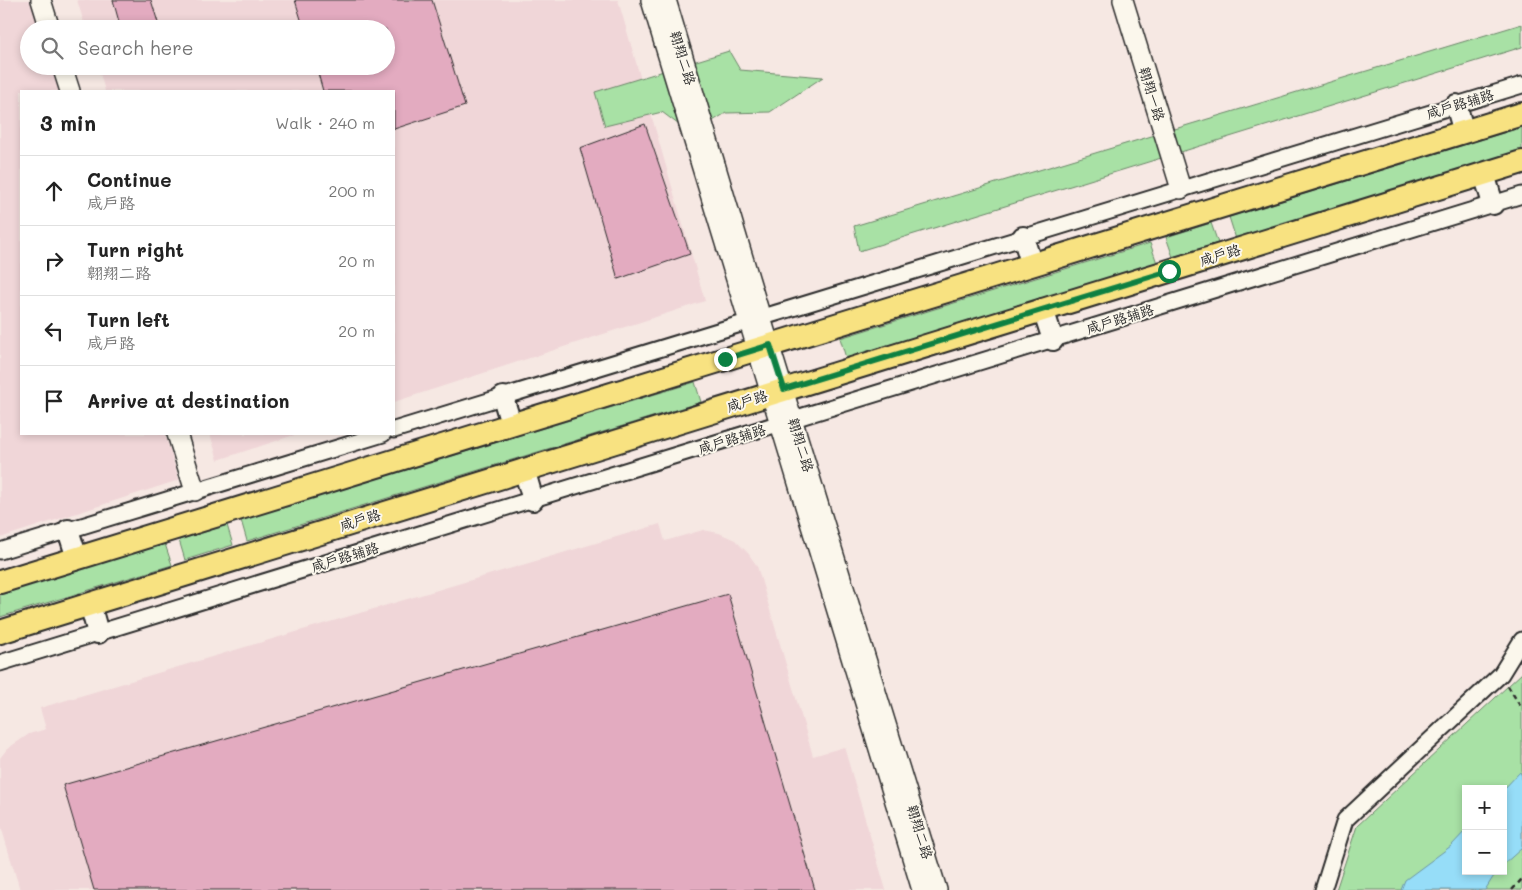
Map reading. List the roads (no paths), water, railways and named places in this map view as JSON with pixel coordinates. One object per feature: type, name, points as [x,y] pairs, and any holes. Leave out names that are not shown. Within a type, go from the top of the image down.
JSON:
[{"type":"main road","points":[[1456,105],[1464,132]]},
{"type":"main road","points":[[0,582],[1522,114]]},
{"type":"main road","name":"咸户路","points":[[0,632],[1522,162]]},
{"type":"main road","points":[[1484,174],[1493,204]]},
{"type":"main road","points":[[1023,237],[1032,265]]},
{"type":"main road","points":[[1044,309],[1053,340]]},
{"type":"main road","points":[[503,397],[511,424]]},
{"type":"main road","points":[[524,470],[534,500]]},
{"type":"main road","points":[[68,530],[77,558]]},
{"type":"main road","points":[[90,604],[98,633]]},
{"type":"street","points":[[41,0],[47,20]]},
{"type":"street","name":"翱翔二路","points":[[651,0],[755,320]]},
{"type":"street","name":"翱翔二路","points":[[666,0],[763,347],[937,890]]},
{"type":"street","name":"翱翔一路","points":[[1123,0],[1181,189]]},
{"type":"street","points":[[65,75],[70,90]]},
{"type":"street","name":"咸户路辅路","points":[[395,430],[1522,84]]},
{"type":"street","name":"咸户路辅路","points":[[0,663],[1522,196]]},
{"type":"street","name":"翱翔二路","points":[[787,422],[922,890]]},
{"type":"street","points":[[177,435],[195,491]]},
{"type":"street","points":[[0,551],[380,435]]},
{"type":"street","points":[[1323,890],[1345,820],[1500,674],[1522,640]]},
{"type":"water","points":[[1520,772],[1522,776],[1522,848],[1507,861],[1507,830],[1507,786]]},
{"type":"water","points":[[1462,834],[1462,875],[1494,875],[1485,890],[1401,890],[1405,880],[1451,846]]}]
